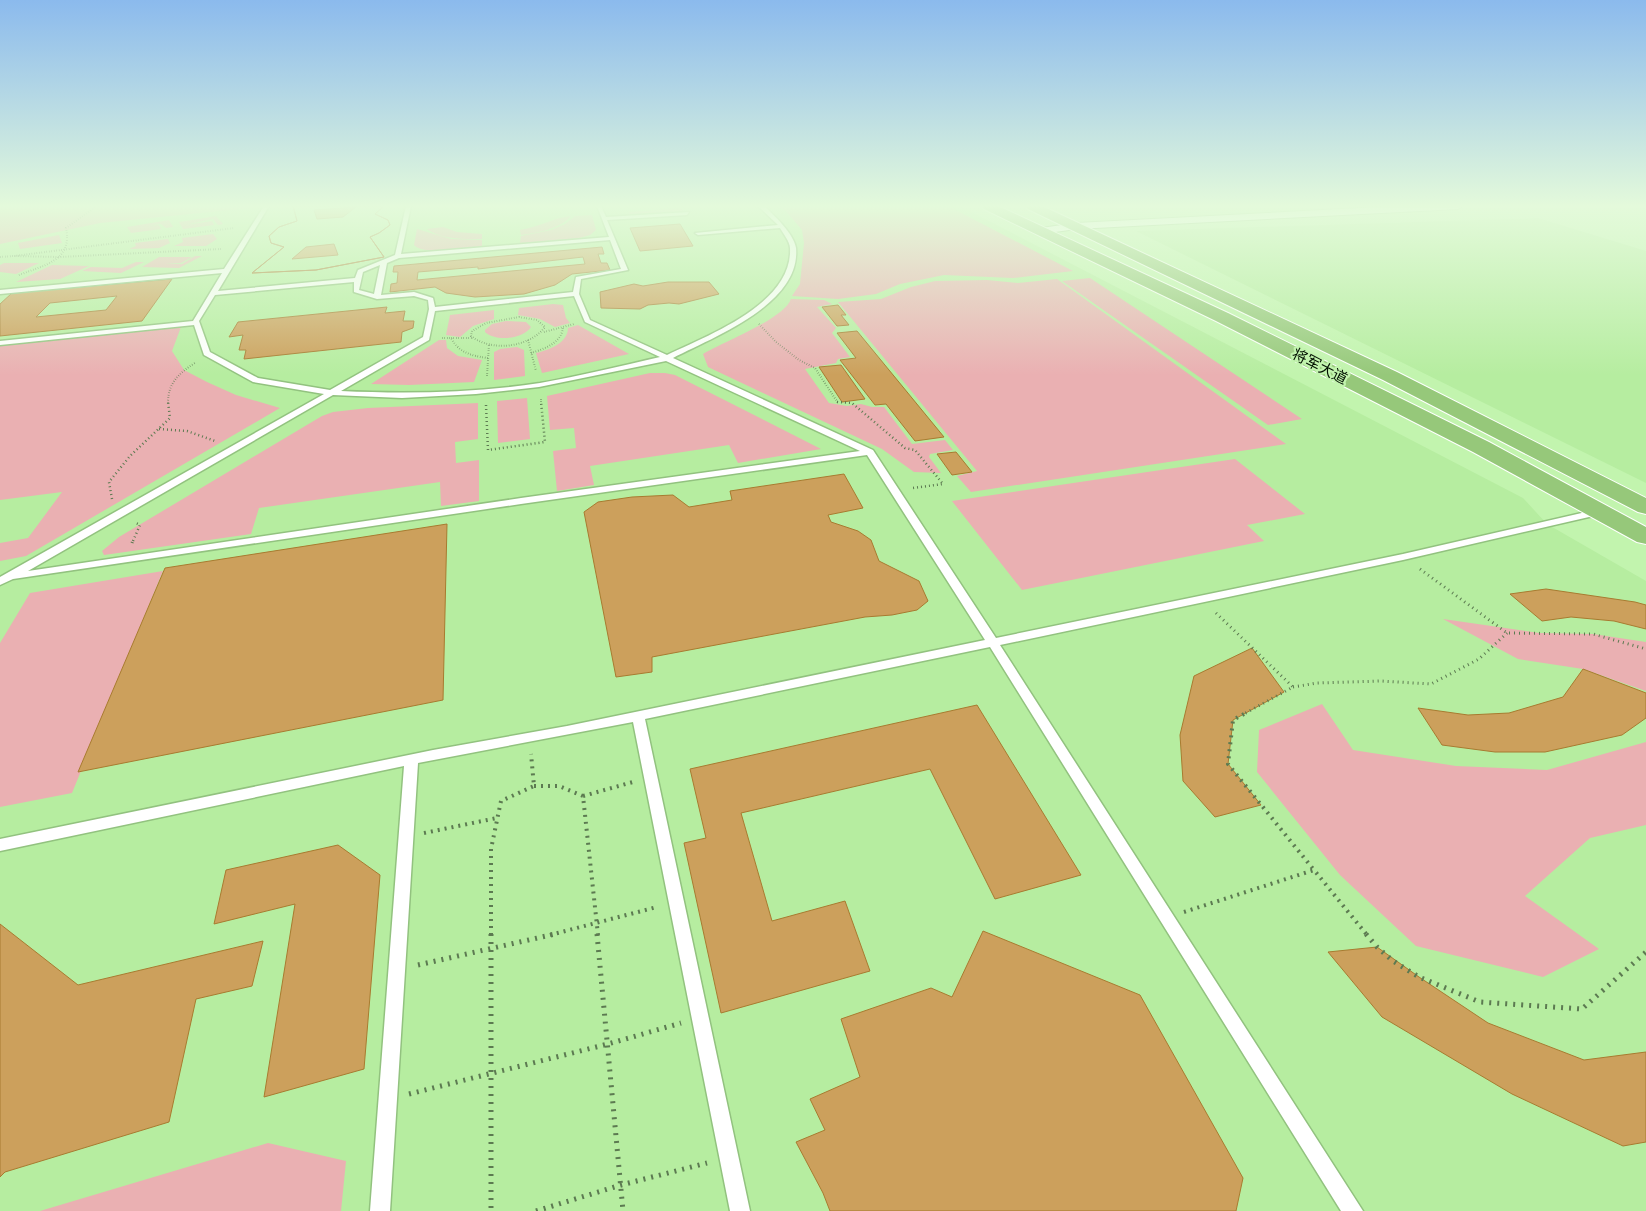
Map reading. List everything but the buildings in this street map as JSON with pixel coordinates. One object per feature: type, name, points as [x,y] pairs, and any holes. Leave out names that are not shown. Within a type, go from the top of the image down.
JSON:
[{"type":"main road","name":"将军大道","points":[[1108,263],[1222,317],[1481,447],[1646,537]]},
{"type":"main road","name":"将军大道","points":[[1152,263],[1390,376],[1646,507]]},
{"type":"lane","points":[[233,263],[196,321],[207,353],[256,380],[333,393],[402,396],[486,391],[539,385],[668,358],[744,319],[774,296],[789,273],[790,263]]},
{"type":"lane","points":[[2,579],[120,515],[426,338],[432,308],[431,299],[414,294],[377,296],[356,291],[360,271],[383,263]]},
{"type":"lane","points":[[377,296],[384,263]]},
{"type":"lane","points":[[621,263],[624,270],[578,278],[576,294],[587,321],[870,452],[1353,1211]]},
{"type":"lane","points":[[0,292],[227,272]]},
{"type":"lane","points":[[214,293],[358,280]]},
{"type":"lane","points":[[432,308],[576,294]]},
{"type":"lane","points":[[0,343],[197,323]]},
{"type":"lane","points":[[2,579],[521,500],[870,452]]},
{"type":"lane","points":[[0,845],[411,760],[530,738],[1403,557],[1599,512]]},
{"type":"lane","points":[[638,715],[740,1211]]},
{"type":"lane","points":[[380,1211],[411,760]]},
{"type":"path","points":[[17,275],[45,263]]},
{"type":"path","points":[[472,338],[472,331],[478,327],[507,318],[538,320],[545,327],[543,332]]},
{"type":"path","points":[[744,319],[759,324],[776,342],[799,360],[815,368],[838,403],[852,403],[905,448],[915,450],[943,484],[895,491]]},
{"type":"path","points":[[426,338],[472,338],[482,343],[504,345],[528,340],[543,332],[587,321]]},
{"type":"path","points":[[532,353],[556,341],[564,331],[563,327]]},
{"type":"path","points":[[451,338],[454,347],[461,352],[488,358]]},
{"type":"path","points":[[489,344],[486,391],[488,450],[545,442],[539,385],[528,340]]},
{"type":"path","points":[[119,560],[128,552],[140,525],[120,515],[112,500],[109,482],[135,449],[170,418],[167,396],[173,379],[190,366],[212,356]]},
{"type":"path","points":[[158,430],[180,429],[193,432],[235,449]]},
{"type":"path","points":[[1403,557],[1507,633],[1593,634],[1646,649]]},
{"type":"path","points":[[1201,599],[1293,687]]},
{"type":"path","points":[[1507,633],[1479,659],[1431,684],[1381,681],[1316,682],[1293,687],[1233,720],[1228,764],[1377,946],[1393,961],[1419,977],[1480,1002],[1582,1009],[1646,952]]},
{"type":"path","points":[[530,738],[534,786]]},
{"type":"path","points":[[491,1211],[491,849],[501,800],[534,786],[559,786],[582,796],[651,778]]},
{"type":"path","points":[[582,796],[587,820],[623,1211]]},
{"type":"path","points":[[407,837],[497,818]]},
{"type":"path","points":[[1167,917],[1314,870]]},
{"type":"path","points":[[397,970],[597,924],[676,901]]},
{"type":"path","points":[[388,1100],[491,1072],[608,1044],[701,1017]]},
{"type":"path","points":[[536,1211],[621,1185],[730,1157]]},
{"type":"shaded area","points":[[0,263],[1069,263],[1523,498],[1547,524],[1646,581],[1646,1211],[0,1211]]},
{"type":"shaded area","points":[[4,263],[39,263],[16,274],[0,272],[0,265]]},
{"type":"shaded area","points":[[135,263],[143,263],[121,273],[82,271],[91,267],[122,268]]},
{"type":"shaded area","points":[[150,263],[190,263],[179,268],[142,267]]},
{"type":"shaded area","points":[[802,263],[1057,263],[1073,271],[1013,278],[944,275],[900,284],[876,294],[838,299],[792,296],[800,284]]},
{"type":"shaded area","points":[[1200,263],[1646,263],[1646,483]]},
{"type":"shaded area","points":[[52,265],[89,266],[60,279],[16,282]]},
{"type":"shaded area","points":[[1090,278],[1302,419],[1268,425],[1062,281]]},
{"type":"shaded area","points":[[1057,279],[1286,444],[971,492],[957,476],[977,471],[838,302],[881,299],[911,287],[935,281],[987,280],[1018,283]]},
{"type":"shaded area","points":[[791,299],[824,300],[832,304],[817,307],[836,328],[832,333],[850,357],[838,359],[836,363],[805,369],[829,403],[847,406],[861,404],[872,407],[884,407],[912,444],[945,440],[953,450],[930,454],[929,457],[941,473],[914,472],[882,449],[708,367],[703,354],[765,322],[786,307]]},
{"type":"shaded area","points":[[553,304],[563,305],[566,318],[570,323],[555,327],[540,319],[518,315],[519,308]]},
{"type":"shaded area","points":[[494,310],[494,319],[473,326],[460,337],[446,335],[450,315]]},
{"type":"shaded area","points":[[506,321],[526,322],[531,327],[522,334],[509,338],[496,337],[485,332],[492,324]]},
{"type":"shaded area","points":[[578,325],[629,354],[542,373],[536,353],[557,345],[565,338],[568,328]]},
{"type":"shaded area","points":[[181,327],[172,351],[184,370],[236,395],[280,408],[26,556],[0,561],[0,543],[28,538],[62,492],[0,500],[0,346]]},
{"type":"shaded area","points":[[439,340],[446,340],[447,348],[458,356],[482,360],[474,382],[409,385],[371,384]]},
{"type":"shaded area","points":[[517,347],[524,350],[525,376],[494,380],[494,352],[500,349]]},
{"type":"shaded area","points":[[650,373],[675,375],[821,449],[738,463],[729,445],[590,466],[594,485],[557,491],[553,451],[576,448],[574,428],[550,430],[547,396]]},
{"type":"shaded area","points":[[527,398],[530,439],[498,443],[497,401]]},
{"type":"shaded area","points":[[478,403],[478,439],[455,442],[456,463],[479,460],[479,501],[441,506],[440,482],[259,508],[251,534],[104,555],[102,551],[119,537],[322,416],[333,412],[368,408]]},
{"type":"shaded area","points":[[1235,459],[1305,514],[1247,525],[1264,541],[1022,590],[952,501]]},
{"type":"shaded area","points":[[163,571],[72,793],[0,807],[0,643],[30,593]]},
{"type":"shaded area","points":[[1443,619],[1539,633],[1593,634],[1646,642],[1646,691],[1583,669],[1518,659]]},
{"type":"shaded area","points":[[1322,704],[1353,750],[1456,766],[1547,770],[1646,742],[1646,825],[1590,838],[1525,896],[1599,949],[1543,977],[1416,946],[1340,875],[1257,772],[1259,730]]},
{"type":"shaded area","points":[[268,1143],[346,1161],[341,1211],[40,1211]]}]
